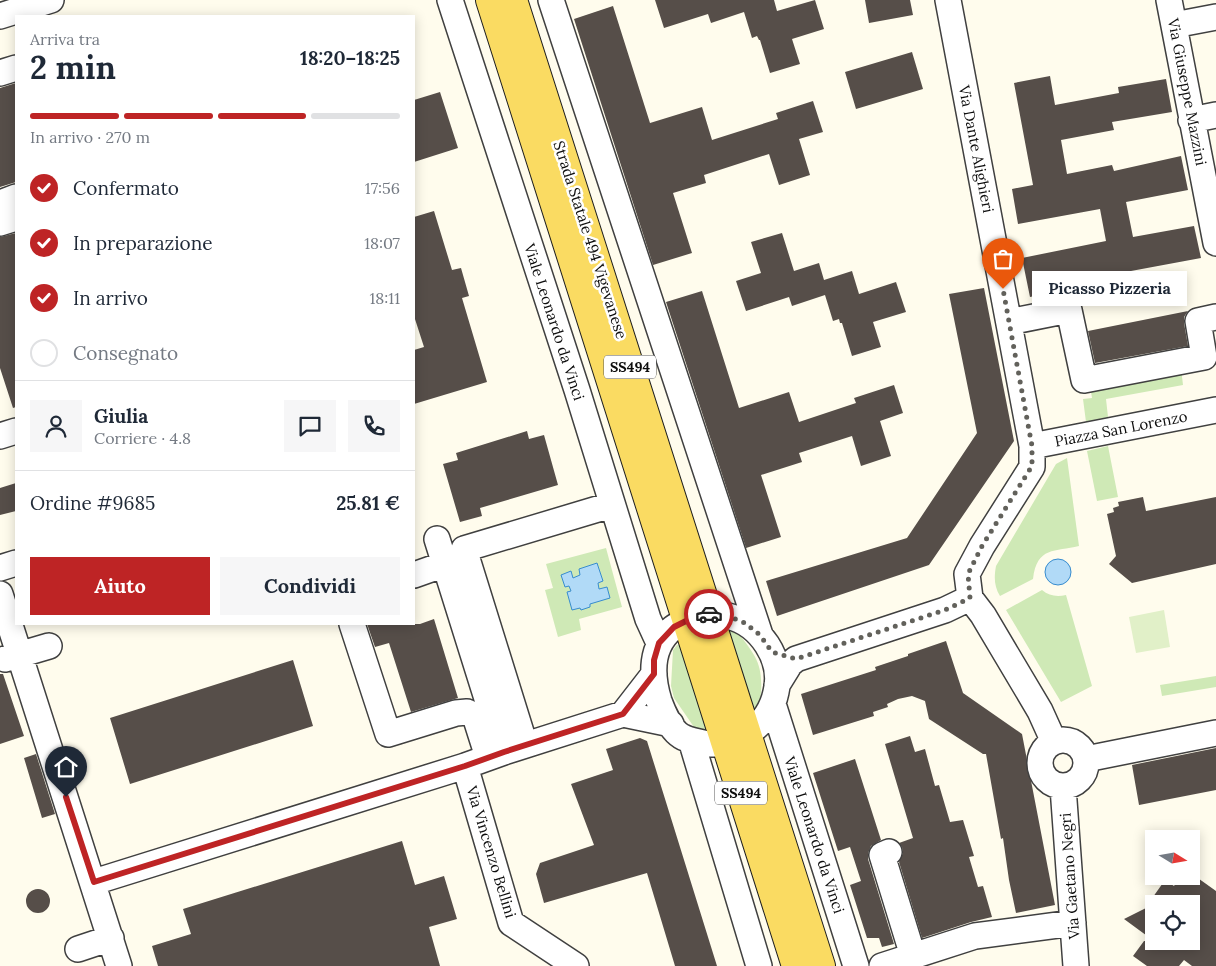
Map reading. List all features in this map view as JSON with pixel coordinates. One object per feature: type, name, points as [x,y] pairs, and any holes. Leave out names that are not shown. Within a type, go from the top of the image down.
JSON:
[{"type":"main road","name":"Strada Statale 494 Vigevanese","points":[[490,0],[698,618]]},
{"type":"main road","name":"Strada Statale 494 Vigevanese","points":[[513,0],[736,739],[796,966]]},
{"type":"main road","name":"Strada Statale 494 Vigevanese","points":[[736,739],[821,966]]},
{"type":"street","points":[[0,16],[51,0]]},
{"type":"street","name":"Viale Leonardo da Vinci","points":[[450,0],[648,619],[659,643]]},
{"type":"street","points":[[551,0],[776,649]]},
{"type":"street","name":"Via Dante Alighieri","points":[[948,0],[961,27],[1009,322],[1032,446]]},
{"type":"street","name":"Via Giuseppe Mazzini","points":[[1169,0],[1216,243]]},
{"type":"street","points":[[1174,25],[1216,16]]},
{"type":"street","points":[[0,73],[15,68]]},
{"type":"street","points":[[1191,120],[1216,115]]},
{"type":"street","points":[[0,203],[15,197]]},
{"type":"street","points":[[0,223],[15,218]]},
{"type":"street","points":[[1009,322],[1069,310],[1084,380],[1204,357],[1198,321],[1216,317]]},
{"type":"street","name":"Piazza San Lorenzo","points":[[1032,446],[1216,410]]},
{"type":"street","points":[[0,436],[15,431]]},
{"type":"street","points":[[1032,446],[1032,466],[982,546],[968,574],[970,598],[1040,711],[1054,742]]},
{"type":"street","points":[[506,751],[464,549],[612,505]]},
{"type":"street","points":[[437,538],[506,751]]},
{"type":"street","points":[[0,568],[15,563]]},
{"type":"street","points":[[415,575],[445,564]]},
{"type":"street","points":[[0,594],[12,657],[94,882],[120,966]]},
{"type":"street","points":[[776,649],[945,610],[970,598]]},
{"type":"street","points":[[728,616],[745,623],[776,649],[790,664],[762,721],[736,739],[712,744],[691,740],[679,735],[662,708],[655,688],[654,660],[659,643],[674,627],[698,618],[728,616]]},
{"type":"street","points":[[352,625],[388,734],[456,713],[466,712],[475,716],[506,751]]},
{"type":"street","points":[[12,657],[49,646]]},
{"type":"street","points":[[623,714],[654,674]]},
{"type":"street","name":"Viale Leonardo da Vinci","points":[[775,695],[856,966]]},
{"type":"street","points":[[94,882],[465,766],[623,714],[671,724]]},
{"type":"street","points":[[1086,759],[1216,734]]},
{"type":"street","points":[[691,740],[759,966]]},
{"type":"street","points":[[1060,740],[1074,742],[1084,752],[1086,759],[1087,766],[1081,778],[1076,783],[1063,787],[1049,782],[1044,776],[1040,760],[1047,746],[1060,740]]},
{"type":"street","name":"Via Vincenzo Bellini","points":[[465,766],[511,923],[576,966]]},
{"type":"street","name":"Via Gaetano Negri","points":[[1063,787],[1076,966]]},
{"type":"street","points":[[889,852],[882,855],[913,956]]},
{"type":"street","points":[[882,966],[975,936],[1073,923]]},
{"type":"street","points":[[78,948],[111,938]]},
{"type":"green space","points":[[1181,368],[1183,385],[1106,399],[1108,417],[1086,422],[1083,399],[1092,398],[1090,386]]},
{"type":"green space","points":[[1108,446],[1118,497],[1097,501],[1087,451]]},
{"type":"green space","points":[[1067,458],[1079,546],[1048,552],[1038,561],[1033,579],[1000,596],[995,581],[996,566],[1056,464]]},
{"type":"green space","points":[[606,548],[622,607],[579,619],[581,630],[558,637],[545,590],[553,588],[546,564]],"holes":[[[579,569],[602,581],[598,583],[599,589],[589,605],[590,607],[580,608],[567,592],[571,591],[569,585],[573,578],[581,575]]]},
{"type":"green space","points":[[1042,590],[1053,596],[1066,595],[1092,686],[1061,702],[1006,610]]},
{"type":"green space","points":[[1164,610],[1170,647],[1136,653],[1129,617]]},
{"type":"green space","points":[[727,628],[736,630],[752,652],[759,666],[761,692],[759,707],[755,715]]},
{"type":"green space","points":[[683,643],[708,731],[696,730],[674,698],[671,686],[673,650],[677,645]]},
{"type":"green space","points":[[1216,676],[1216,687],[1162,696],[1160,685]]},
{"type":"water","points":[[1058,559],[1067,563],[1071,572],[1067,581],[1058,585],[1049,581],[1045,572],[1049,563]]},
{"type":"water","points":[[597,563],[603,581],[598,583],[599,589],[607,587],[610,598],[590,604],[590,607],[581,610],[580,608],[572,610],[567,592],[571,591],[569,586],[565,587],[561,575],[571,571],[573,578],[580,575],[579,569]]},
{"type":"building","points":[[655,0],[774,0],[777,11],[815,0],[824,29],[792,39],[800,64],[770,73],[760,40],[757,36],[752,38],[744,12],[711,23],[708,14],[664,28]]},
{"type":"building","points":[[865,0],[910,0],[913,15],[869,23]]},
{"type":"building","points":[[613,6],[650,123],[702,107],[712,140],[778,119],[776,113],[813,101],[823,132],[799,139],[810,175],[779,185],[769,154],[704,175],[706,183],[673,193],[692,253],[653,265],[574,19]]},
{"type":"building","points":[[912,52],[923,89],[856,109],[845,72]]},
{"type":"building","points":[[1050,76],[1055,105],[1119,93],[1118,87],[1166,79],[1172,112],[1112,122],[1114,130],[1061,140],[1067,174],[1112,165],[1114,171],[1181,156],[1188,190],[1126,202],[1133,237],[1194,226],[1201,258],[1131,271],[1134,291],[1117,294],[1114,279],[1030,297],[1022,258],[1106,241],[1100,209],[1018,224],[1012,189],[1033,185],[1014,83]]},
{"type":"building","points":[[15,83],[15,182],[0,187],[0,88]]},
{"type":"building","points":[[440,92],[458,148],[415,162],[415,100]]},
{"type":"building","points":[[434,211],[452,270],[461,268],[469,296],[462,298],[487,382],[415,404],[415,350],[424,347],[415,319],[415,217]]},
{"type":"building","points":[[15,233],[15,407],[13,408],[0,368],[0,237]]},
{"type":"building","points":[[782,233],[794,271],[819,263],[824,280],[852,271],[859,294],[896,282],[906,312],[873,322],[881,347],[852,356],[842,323],[840,323],[839,319],[833,321],[825,295],[792,306],[789,297],[746,311],[736,281],[761,273],[751,242]]},
{"type":"building","points":[[984,288],[1014,441],[929,565],[777,616],[766,581],[907,538],[977,433],[949,294]]},
{"type":"building","points":[[702,291],[739,408],[789,392],[799,422],[856,403],[854,398],[894,385],[903,413],[880,421],[891,456],[861,466],[852,436],[799,453],[802,462],[761,475],[781,537],[746,548],[666,302]]},
{"type":"building","points":[[1188,311],[1184,317],[1184,323],[1188,346],[1095,363],[1088,331]]},
{"type":"building","points":[[527,431],[529,439],[544,435],[558,485],[480,508],[482,516],[460,522],[443,464],[458,460],[456,453]]},
{"type":"building","points":[[15,483],[15,511],[0,515],[0,488]]},
{"type":"building","points":[[1143,497],[1146,511],[1216,497],[1216,564],[1132,583],[1109,564],[1116,556],[1107,514],[1114,512],[1113,508],[1119,506],[1118,502]]},
{"type":"building","points":[[434,619],[458,698],[411,712],[389,643],[375,647],[367,625],[420,624]]},
{"type":"building","points":[[946,641],[963,693],[1022,734],[1055,905],[1016,913],[986,754],[983,754],[929,719],[925,701],[912,696],[898,699],[887,704],[888,707],[873,712],[874,716],[813,735],[801,694],[876,670],[875,667]]},
{"type":"building","points":[[293,660],[313,726],[130,784],[110,718]]},
{"type":"building","points":[[0,674],[3,674],[24,736],[0,744]]},
{"type":"building","points":[[910,736],[915,752],[925,749],[935,786],[939,785],[950,822],[963,820],[974,856],[969,857],[978,887],[983,886],[992,917],[922,938],[899,862],[903,853],[899,843],[913,838],[885,744]]},
{"type":"building","points":[[640,738],[647,741],[717,966],[675,966],[647,873],[544,903],[536,874],[540,863],[594,845],[571,784],[613,770],[606,749]]},
{"type":"building","points":[[1216,748],[1216,790],[1139,805],[1132,765]]},
{"type":"building","points":[[36,754],[55,814],[42,818],[24,758]]},
{"type":"building","points":[[855,759],[881,840],[871,846],[868,859],[894,944],[882,947],[879,938],[867,938],[850,885],[861,881],[850,847],[838,851],[813,773]]},
{"type":"building","points":[[402,841],[415,885],[444,876],[457,919],[429,927],[440,966],[158,966],[152,946],[191,934],[183,909]]},
{"type":"building","points":[[1200,880],[1216,891],[1216,966],[1192,966],[1184,960],[1179,966],[1147,966],[1133,956],[1144,941],[1145,950],[1200,950],[1200,895],[1154,895],[1161,885],[1200,885]]},
{"type":"building","points":[[33,889],[43,889],[50,896],[50,906],[43,913],[33,913],[26,906],[26,896]]},
{"type":"building","points":[[1145,908],[1145,934],[1124,919]]},
{"type":"way so far","points":[[709,614],[728,616],[745,623],[760,635],[772,652],[796,659],[945,610],[970,598],[968,574],[982,546],[1032,466],[1032,446],[1003,289]]},
{"type":"place","name":"Picasso Pizzeria","points":[[1003,289]]},
{"type":"route","points":[[66,797],[94,882],[465,766],[623,714],[654,674],[654,660],[659,643],[674,627],[709,614]]}]
